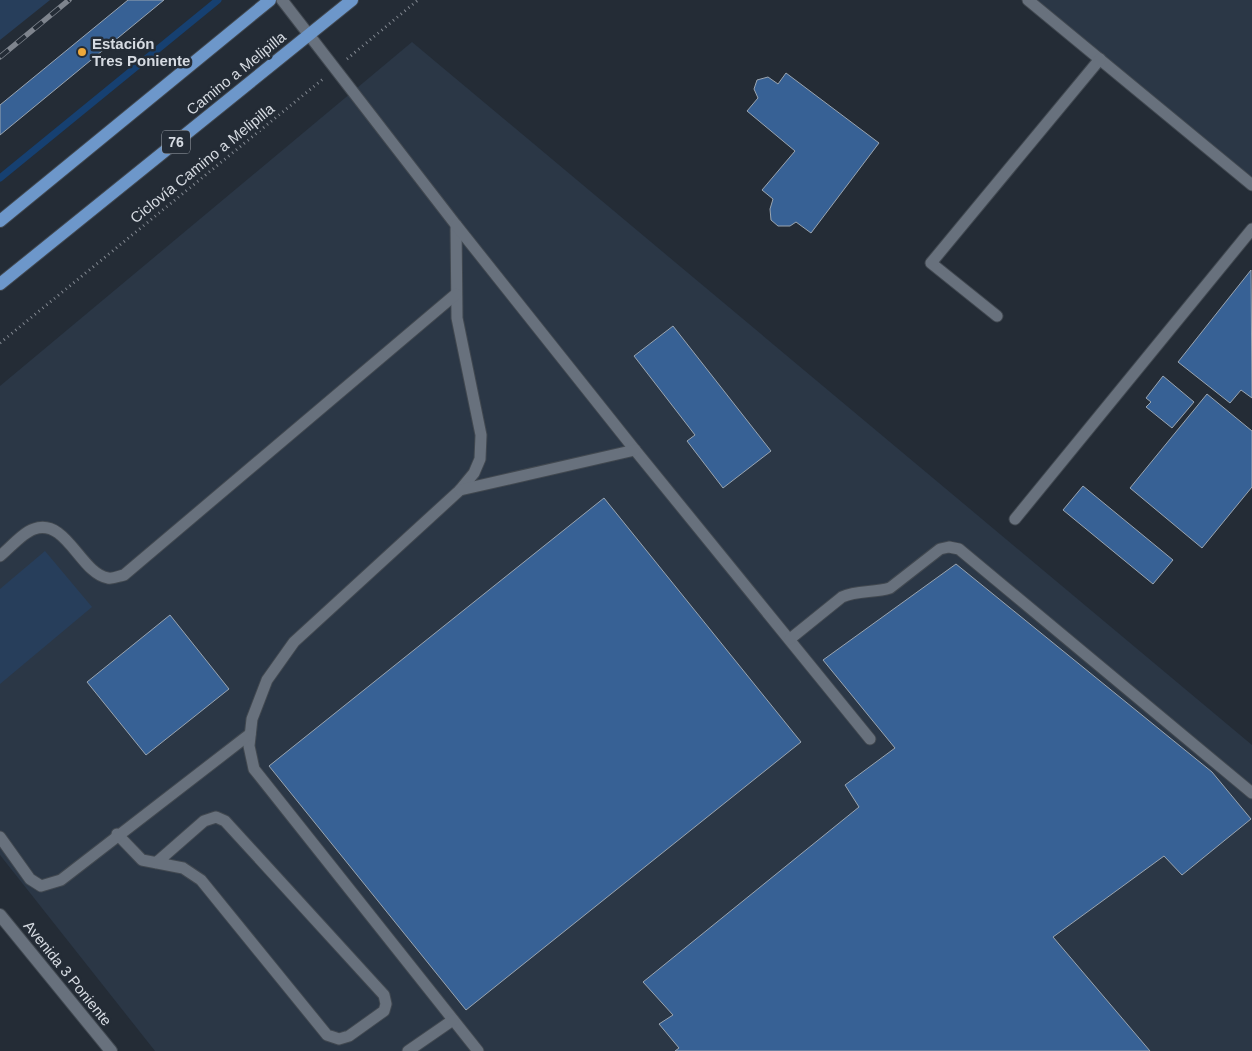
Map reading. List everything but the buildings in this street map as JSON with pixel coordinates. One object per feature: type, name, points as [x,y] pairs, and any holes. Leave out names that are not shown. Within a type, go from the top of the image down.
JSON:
[{"type":"main road","points":[[0,221],[270,0]]},
{"type":"main road","name":"Camino a Melipilla","points":[[0,284],[352,0]]},
{"type":"street","name":"Avenida 3 Poniente","points":[[0,915],[111,1051]]},
{"type":"lane","points":[[282,0],[635,450],[870,739]]},
{"type":"lane","points":[[1028,0],[1252,185]]},
{"type":"lane","points":[[997,316],[931,263],[1100,59]]},
{"type":"lane","points":[[456,224],[458,318],[481,435],[480,459],[474,472],[460,490],[294,642],[267,680],[252,719],[249,746],[254,769],[478,1051]]},
{"type":"lane","points":[[1015,519],[1252,229]]},
{"type":"lane","points":[[0,556],[32,529],[43,527],[55,530],[97,573],[109,578],[124,575],[456,294]]},
{"type":"lane","points":[[460,490],[635,450]]},
{"type":"lane","points":[[790,639],[842,597],[850,593],[890,588],[940,549],[948,547],[959,549],[1252,793]]},
{"type":"lane","points":[[0,837],[30,879],[41,886],[61,880],[117,834],[250,734]]},
{"type":"lane","points":[[117,834],[142,860],[156,863],[183,868],[201,880],[327,1035],[339,1039],[349,1036],[384,1010],[386,1004],[384,995],[225,821],[216,817],[204,821],[156,863]]},
{"type":"lane","points":[[408,1051],[453,1020]]},
{"type":"path","name":"Ciclovía Camino a Melipilla","points":[[0,343],[418,0]]},
{"type":"shaded area","points":[[0,0],[50,0],[0,40]]},
{"type":"shaded area","points":[[1025,0],[1252,0],[1252,183]]},
{"type":"shaded area","points":[[412,42],[1252,745],[1252,1051],[155,1051],[0,855],[0,386]]},
{"type":"shaded area","points":[[45,551],[92,607],[0,684],[0,589]]},
{"type":"waterway","points":[[0,178],[218,0]]},
{"type":"railway","points":[[0,57],[69,0]]},
{"type":"place","name":"Estación Tres Poniente","points":[[82,52]]}]
